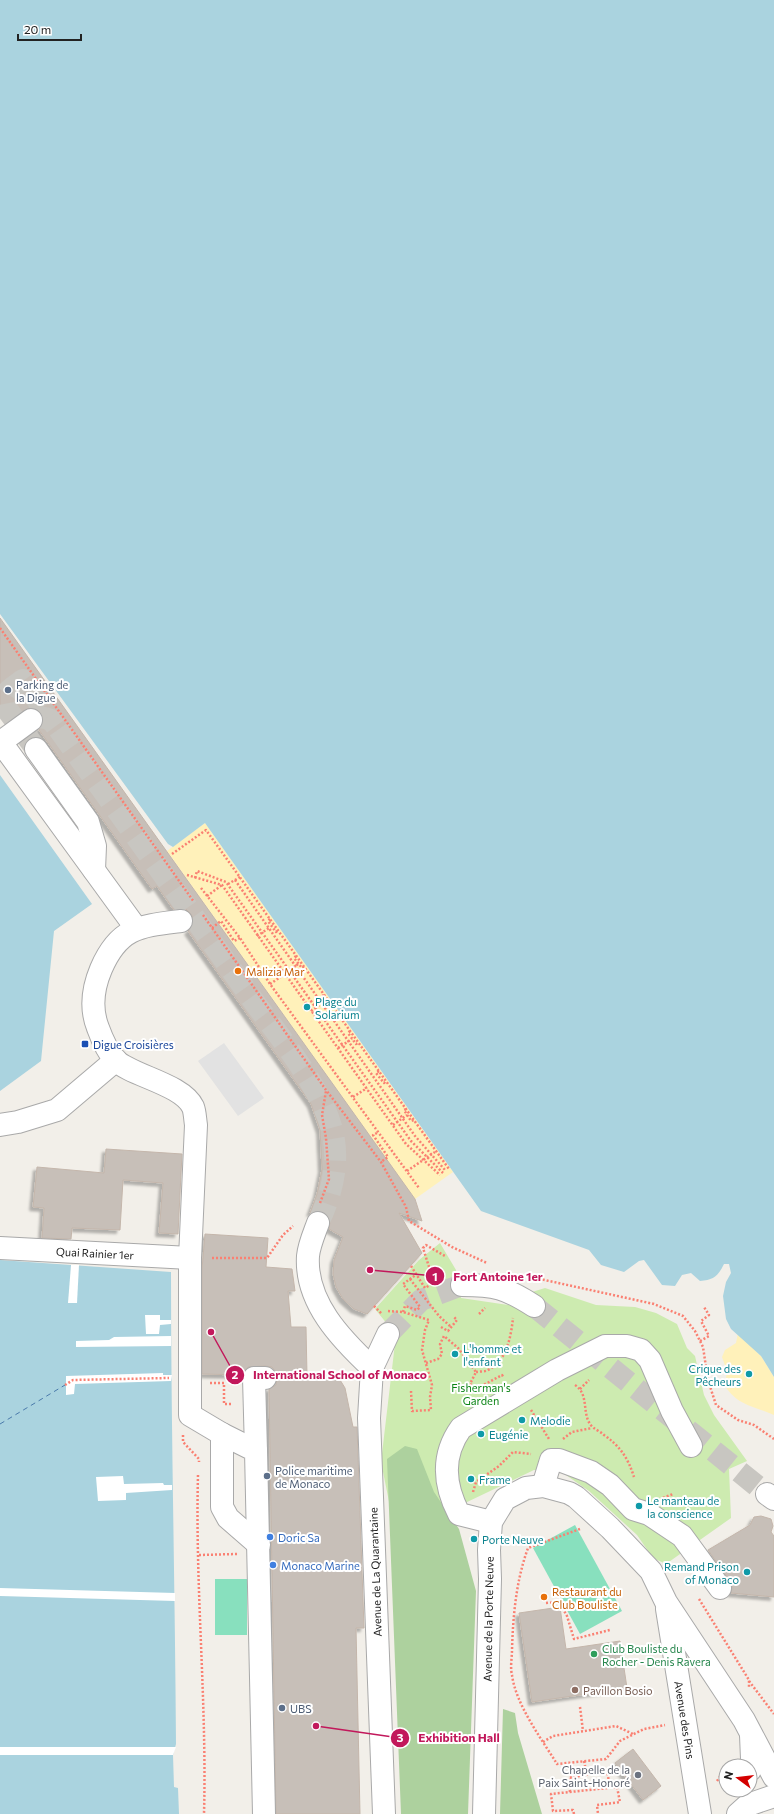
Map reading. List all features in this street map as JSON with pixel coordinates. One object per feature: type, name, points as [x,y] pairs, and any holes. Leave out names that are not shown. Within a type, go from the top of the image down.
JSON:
[{"type":"street","points":[[4,739],[31,720]]},
{"type":"street","points":[[4,739],[69,813]]},
{"type":"street","points":[[4,739],[94,870],[136,928]]},
{"type":"street","points":[[36,749],[88,822],[95,846],[94,870]]},
{"type":"street","points":[[181,921],[136,928],[120,939],[107,956],[96,979],[92,1002],[95,1020],[103,1042],[116,1060],[178,1092],[192,1106],[196,1125],[190,1258],[190,1415],[222,1434],[256,1451]]},
{"type":"street","points":[[0,1125],[18,1122],[57,1110],[116,1060]]},
{"type":"street","points":[[318,1216],[308,1255],[311,1286],[328,1319],[356,1353],[372,1368]]},
{"type":"street","name":"Quai Rainier 1er","points":[[0,1248],[190,1258]]},
{"type":"street","points":[[462,1285],[485,1285],[510,1291],[534,1306]]},
{"type":"street","name":"Avenue de La Quarantaine","points":[[384,1814],[369,1418],[372,1368],[388,1334]]},
{"type":"street","points":[[491,1522],[459,1514],[452,1500],[448,1487],[447,1473],[448,1459],[455,1435],[461,1428],[557,1370],[605,1346],[626,1346],[641,1350],[650,1360],[672,1411],[691,1446]]},
{"type":"street","points":[[264,1814],[254,1378],[265,1378]]},
{"type":"street","points":[[222,1434],[222,1507],[228,1518],[259,1545]]},
{"type":"street","points":[[543,1486],[551,1460],[559,1460],[591,1472],[610,1485],[633,1509],[649,1514],[682,1536],[720,1588]]},
{"type":"street","name":"Avenue de la Porte Neuve","points":[[484,1814],[490,1579],[489,1550],[491,1522],[505,1499],[526,1488],[543,1486],[569,1492],[610,1528],[651,1571],[660,1585],[666,1602]]},
{"type":"street","points":[[666,1602],[744,1720],[774,1777]]},
{"type":"street","name":"Avenue des Pins","points":[[666,1602],[696,1812]]},
{"type":"street","points":[[751,1734],[752,1758]]},
{"type":"street","points":[[738,1814],[748,1805],[774,1796]]},
{"type":"street","points":[[734,1814],[741,1798]]},
{"type":"path","points":[[0,628],[326,1090],[381,1162],[406,1207],[409,1220],[452,1246]]},
{"type":"path","points":[[172,854],[206,830],[449,1169]]},
{"type":"path","points":[[195,878],[197,871],[228,884],[411,1141],[442,1173]]},
{"type":"path","points":[[187,876],[222,885],[406,1144],[423,1160],[442,1173]]},
{"type":"path","points":[[228,884],[240,877]]},
{"type":"path","points":[[235,880],[403,1119],[432,1155],[442,1173]]},
{"type":"path","points":[[207,896],[222,885]]},
{"type":"path","points":[[201,888],[240,938],[270,984],[418,1188]]},
{"type":"path","points":[[270,919],[268,921],[276,932],[278,930]]},
{"type":"path","points":[[212,928],[221,921],[234,941],[240,938]]},
{"type":"path","points":[[257,936],[272,926]]},
{"type":"path","points":[[296,956],[294,958],[298,964],[302,968],[304,967]]},
{"type":"path","points":[[290,970],[298,964]]},
{"type":"path","points":[[270,984],[285,974]]},
{"type":"path","points":[[324,994],[322,996],[329,1006],[330,1004]]},
{"type":"path","points":[[311,1011],[325,1000]]},
{"type":"path","points":[[350,1031],[348,1033],[356,1044],[358,1043]]},
{"type":"path","points":[[338,1048],[352,1039]]},
{"type":"path","points":[[379,1071],[376,1073],[379,1078],[384,1083],[386,1081]]},
{"type":"path","points":[[371,1085],[379,1078]]},
{"type":"path","points":[[352,1097],[367,1088]]},
{"type":"path","points":[[318,1216],[329,1179],[326,1138],[322,1115],[326,1090]]},
{"type":"path","points":[[406,1109],[404,1110],[411,1121],[414,1120]]},
{"type":"path","points":[[393,1125],[407,1115]]},
{"type":"path","points":[[377,1132],[373,1135],[388,1157],[381,1162]]},
{"type":"path","points":[[433,1147],[432,1148],[435,1152],[439,1157],[440,1156]]},
{"type":"path","points":[[407,1171],[435,1152]]},
{"type":"path","points":[[190,1258],[267,1258],[283,1235],[293,1226]]},
{"type":"path","points":[[411,1266],[425,1288],[437,1281],[430,1270],[423,1248],[426,1245],[444,1256]]},
{"type":"path","points":[[411,1391],[412,1411],[431,1410],[430,1397],[432,1385],[422,1350],[425,1330],[429,1320],[403,1312],[404,1306],[417,1310],[420,1307],[403,1284],[417,1274]]},
{"type":"path","points":[[410,1279],[438,1316],[451,1327]]},
{"type":"path","points":[[374,1306],[379,1312]]},
{"type":"path","points":[[700,1341],[709,1336],[701,1321],[709,1315],[704,1307]]},
{"type":"path","points":[[479,1314],[482,1310]]},
{"type":"path","points":[[476,1372],[488,1370],[500,1359],[509,1341],[513,1314]]},
{"type":"path","points":[[441,1326],[448,1331],[458,1320],[454,1317]]},
{"type":"path","points":[[426,1363],[438,1359],[442,1354],[440,1344],[444,1336],[458,1348],[467,1359]]},
{"type":"path","points":[[65,1385],[73,1380],[181,1378],[181,1382],[224,1383],[224,1404],[254,1404]]},
{"type":"path","points":[[580,1389],[589,1380]]},
{"type":"path","points":[[570,1384],[575,1384],[580,1389],[585,1401],[589,1423],[592,1428],[604,1435],[620,1448],[629,1462],[635,1481],[633,1509]]},
{"type":"path","points":[[528,1406],[549,1438],[551,1460]]},
{"type":"path","points":[[182,1427],[183,1442],[199,1459],[199,1555],[205,1769],[204,1814]]},
{"type":"path","points":[[581,1528],[528,1548],[521,1566],[514,1608],[512,1674],[518,1695],[533,1726],[557,1764],[606,1759],[620,1741],[644,1728],[670,1724]]},
{"type":"path","points":[[698,1598],[749,1680],[774,1714]]},
{"type":"path","points":[[546,1603],[559,1602],[567,1616],[574,1639],[610,1630]]},
{"type":"path","points":[[749,1680],[749,1693]]},
{"type":"path","points":[[580,1706],[583,1731]]},
{"type":"path","points":[[544,1742],[553,1736],[616,1726],[634,1734]]},
{"type":"path","points":[[584,1761],[587,1775]]},
{"type":"path","points":[[570,1792],[568,1778],[607,1771],[610,1787]]},
{"type":"path","points":[[574,1814],[574,1810],[553,1811],[551,1794],[617,1787],[620,1802],[597,1805],[598,1814]]},
{"type":"green space","name":"Fisherman's Garden","points":[[440,1243],[456,1270],[461,1298],[522,1307],[532,1292],[545,1288],[596,1305],[635,1307],[656,1313],[677,1324],[687,1348],[695,1356],[704,1395],[714,1415],[747,1461],[729,1469],[731,1518],[666,1564],[653,1558],[637,1535],[589,1491],[563,1473],[534,1470],[396,1536],[381,1462],[396,1335],[375,1309],[419,1260]]},
{"type":"green space","points":[[405,1446],[417,1449],[434,1492],[459,1529],[476,1591],[468,1814],[401,1814],[387,1459]]},
{"type":"green space","points":[[575,1525],[622,1611],[580,1634],[533,1548]]},
{"type":"green space","points":[[215,1579],[247,1579],[247,1635],[215,1635]]},
{"type":"green space","points":[[503,1709],[515,1713],[518,1733],[542,1814],[500,1814]]},
{"type":"sand","name":"Plage du Solarium","points":[[205,823],[453,1172],[415,1199],[167,851]]},
{"type":"sand","name":"Crique des Pêcheurs","points":[[738,1333],[761,1356],[774,1377],[774,1415],[741,1402],[730,1393],[725,1386],[727,1371],[722,1357],[725,1350],[736,1343]]},
{"type":"shaded area","points":[[224,1043],[264,1098],[238,1116],[198,1061]]},
{"type":"water","points":[[0,0],[774,0],[774,1377],[761,1356],[731,1329],[726,1319],[723,1296],[726,1282],[731,1273],[729,1264],[724,1264],[720,1272],[709,1280],[700,1281],[691,1273],[682,1275],[675,1286],[662,1285],[644,1260],[639,1261],[624,1272],[601,1265],[589,1250],[481,1211],[205,823],[173,847],[168,844],[0,614]]},
{"type":"water","points":[[0,775],[92,904],[54,931],[41,1061],[0,1091]]},
{"type":"water","points":[[0,1260],[171,1272],[176,1744],[173,1755],[174,1787],[178,1788],[179,1814],[0,1814]]},
{"type":"pier","points":[[71,1265],[79,1265],[77,1303],[68,1303]]},
{"type":"pier","points":[[145,1315],[160,1315],[160,1320],[171,1320],[171,1324],[160,1325],[159,1334],[146,1334]]},
{"type":"pier","points":[[171,1336],[171,1346],[76,1347],[76,1341],[109,1340],[114,1337]]},
{"type":"pier","points":[[163,1373],[163,1375],[172,1375],[171,1381],[75,1384],[74,1394],[66,1395],[66,1376]]},
{"type":"pier","points":[[123,1476],[124,1484],[163,1483],[164,1485],[172,1485],[172,1490],[126,1493],[126,1500],[98,1501],[96,1477]]},
{"type":"pier","points":[[0,1588],[175,1593],[175,1601],[0,1596]]},
{"type":"pier","points":[[0,1747],[176,1747],[173,1755],[0,1755]]},
{"type":"building","points":[[0,618],[415,1199],[422,1221],[399,1213],[422,1253],[367,1314],[354,1309],[343,1299],[336,1287],[333,1274],[334,1260],[343,1237],[329,1229],[330,1221],[327,1215],[322,1211],[310,1213],[317,1194],[322,1169],[320,1130],[311,1104],[188,931],[193,926],[191,914],[186,909],[173,909],[157,886],[152,889],[39,730],[43,719],[41,712],[30,708],[17,715],[0,712]]},
{"type":"building","points":[[106,1149],[182,1154],[178,1234],[159,1233],[163,1183],[123,1180],[120,1230],[72,1228],[71,1239],[42,1238],[44,1208],[33,1207],[37,1167],[104,1173]]},
{"type":"building","points":[[205,1234],[268,1238],[266,1267],[292,1269],[295,1291],[288,1291],[291,1327],[306,1327],[307,1375],[337,1375],[345,1388],[353,1427],[357,1427],[364,1628],[356,1628],[360,1814],[276,1814],[269,1389],[276,1385],[277,1378],[276,1372],[272,1367],[265,1366],[248,1367],[242,1375],[202,1374],[202,1269]]},
{"type":"building","name":"Remand Prison of Monaco","points":[[761,1516],[771,1519],[773,1526],[771,1532],[774,1536],[774,1597],[731,1593],[732,1587],[730,1581],[708,1550],[750,1525],[754,1517]]},
{"type":"building","points":[[560,1607],[566,1649],[620,1641],[627,1688],[532,1702],[519,1613]]},
{"type":"building","name":"Chapelle de la Paix Saint-Honoré","points":[[633,1749],[661,1786],[643,1800],[615,1763]]},
{"type":"ferry route","points":[[0,1424],[65,1385]]},
{"type":"tunnel","points":[[36,749],[6,708],[5,698],[8,691],[23,680],[56,726]]},
{"type":"tunnel","points":[[31,720],[42,718],[53,721],[285,1043],[308,1078],[326,1113],[332,1130],[335,1154],[335,1166],[331,1189],[318,1223]]},
{"type":"tunnel","points":[[388,1334],[421,1300],[462,1285]]},
{"type":"tunnel","points":[[534,1306],[767,1494]]},
{"type":"place","name":"Parking de la Digue","points":[[8,690]]},
{"type":"place","name":"Malizia Mar","points":[[238,971]]},
{"type":"place","name":"Plage du Solarium","points":[[307,1007]]},
{"type":"place","name":"Digue Croisières","points":[[85,1044]]},
{"type":"place","name":"Fort Antoine 1er","points":[[370,1270]]},
{"type":"place","name":"International School of Monaco","points":[[211,1332]]},
{"type":"place","name":"L'homme et l'enfant","points":[[455,1354]]},
{"type":"place","name":"Crique des Pêcheurs","points":[[749,1374]]},
{"type":"place","name":"Melodie","points":[[522,1420]]},
{"type":"place","name":"Eugénie","points":[[481,1434]]},
{"type":"place","name":"Police maritime de Monaco","points":[[267,1476]]},
{"type":"place","name":"Frame","points":[[471,1479]]},
{"type":"place","name":"Le manteau de la conscience","points":[[639,1506]]},
{"type":"place","name":"Doric Sa","points":[[270,1537]]},
{"type":"place","name":"Porte Neuve","points":[[474,1539]]},
{"type":"place","name":"Monaco Marine","points":[[273,1565]]},
{"type":"place","name":"Remand Prison of Monaco","points":[[747,1572]]},
{"type":"place","name":"Restaurant du Club Bouliste","points":[[544,1597]]},
{"type":"place","name":"Club Bouliste du Rocher - Denis Ravera","points":[[594,1654]]},
{"type":"place","name":"Pavillon Bosio","points":[[575,1690]]},
{"type":"place","name":"UBS","points":[[282,1708]]},
{"type":"place","name":"Exhibition Hall","points":[[316,1726]]},
{"type":"place","name":"Chapelle de la Paix Saint-Honoré","points":[[638,1775]]}]
